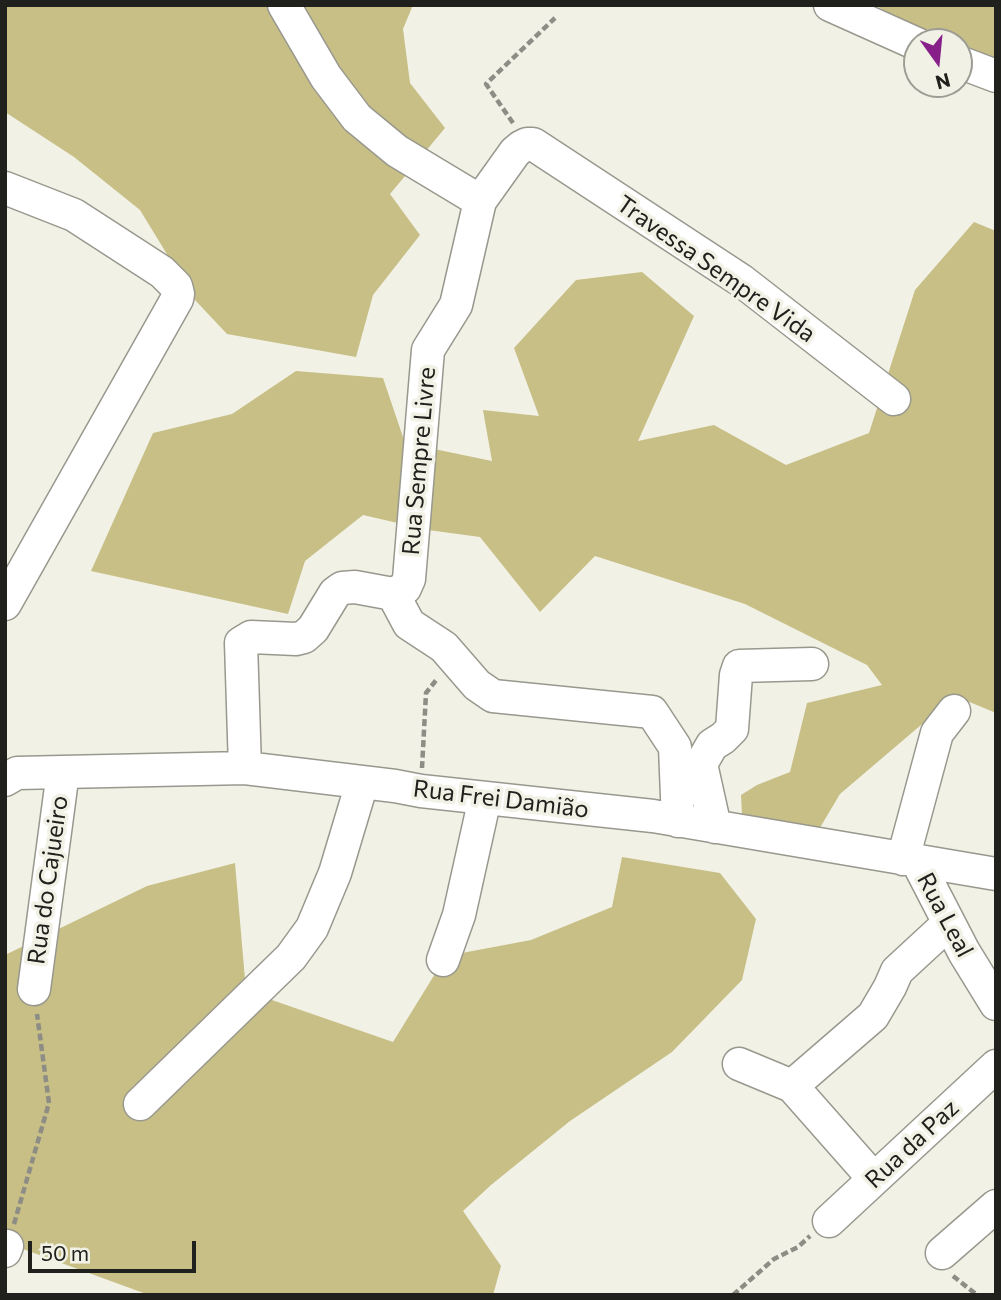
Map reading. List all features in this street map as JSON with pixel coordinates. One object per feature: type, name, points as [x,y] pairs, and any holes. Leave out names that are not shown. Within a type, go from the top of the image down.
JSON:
[{"type":"street","points":[[284,5],[326,77],[357,118],[397,151],[480,201]]},
{"type":"street","points":[[830,5],[903,38]]},
{"type":"street","points":[[973,67],[996,76]]},
{"type":"street","name":"Rua Sempre Livre","points":[[393,594],[405,588],[410,579],[428,350],[456,305],[480,201],[515,152],[530,144]]},
{"type":"street","name":"Travessa Sempre Vida","points":[[530,144],[742,281],[894,399]]},
{"type":"street","points":[[5,188],[74,215],[162,272],[172,280],[178,294],[5,604]]},
{"type":"street","points":[[245,768],[241,643],[251,637],[304,637],[313,629],[335,593],[341,588],[355,587],[393,594],[409,624],[444,647],[477,685],[493,696],[652,712],[675,747],[678,821]]},
{"type":"street","points":[[715,827],[701,764],[712,745],[732,729],[739,666],[811,664]]},
{"type":"street","points":[[910,860],[937,733],[954,711]]},
{"type":"street","name":"Rua Frei Damião","points":[[5,780],[17,773],[245,768],[421,791],[653,816],[996,874]]},
{"type":"street","name":"Rua do Cajueiro","points":[[34,989],[63,772]]},
{"type":"street","points":[[140,1104],[291,957],[312,928],[335,873],[362,783]]},
{"type":"street","points":[[443,960],[459,915],[485,798]]},
{"type":"street","name":"Rua Leal","points":[[910,860],[996,1004]]},
{"type":"street","points":[[792,1086],[873,1016],[897,971],[948,923]]},
{"type":"street","points":[[739,1063],[792,1086],[874,1180]]},
{"type":"street","name":"Rua da Paz","points":[[829,1222],[996,1066]]},
{"type":"street","points":[[942,1253],[996,1206]]},
{"type":"path","points":[[530,144],[486,83],[555,18]]},
{"type":"path","points":[[421,791],[426,693],[453,659]]},
{"type":"path","points":[[6,1249],[49,1103],[34,989]]},
{"type":"path","points":[[733,1295],[774,1259],[798,1247],[829,1222]]},
{"type":"shaded area","points":[[5,5],[413,5],[403,29],[410,83],[445,128],[390,194],[420,235],[373,295],[356,357],[227,334],[195,300],[140,210],[74,157],[5,112]]},
{"type":"shaded area","points":[[875,5],[996,5],[996,70],[973,60],[973,28],[914,28]]},
{"type":"shaded area","points":[[974,222],[996,231],[996,713],[955,696],[840,794],[818,831],[742,815],[741,795],[757,785],[790,772],[807,703],[882,685],[867,665],[745,604],[595,556],[540,612],[480,537],[428,530],[363,515],[305,561],[288,614],[91,571],[153,433],[232,414],[296,371],[383,378],[405,443],[492,461],[483,410],[539,416],[514,348],[576,280],[642,272],[694,316],[638,441],[714,425],[786,465],[869,433],[915,290]]},
{"type":"shaded area","points":[[622,857],[720,873],[756,919],[742,980],[672,1052],[570,1121],[463,1211],[501,1266],[493,1295],[149,1295],[23,1249],[5,1259],[5,955],[147,886],[235,863],[246,991],[393,1042],[446,956],[531,940],[612,907]]}]
